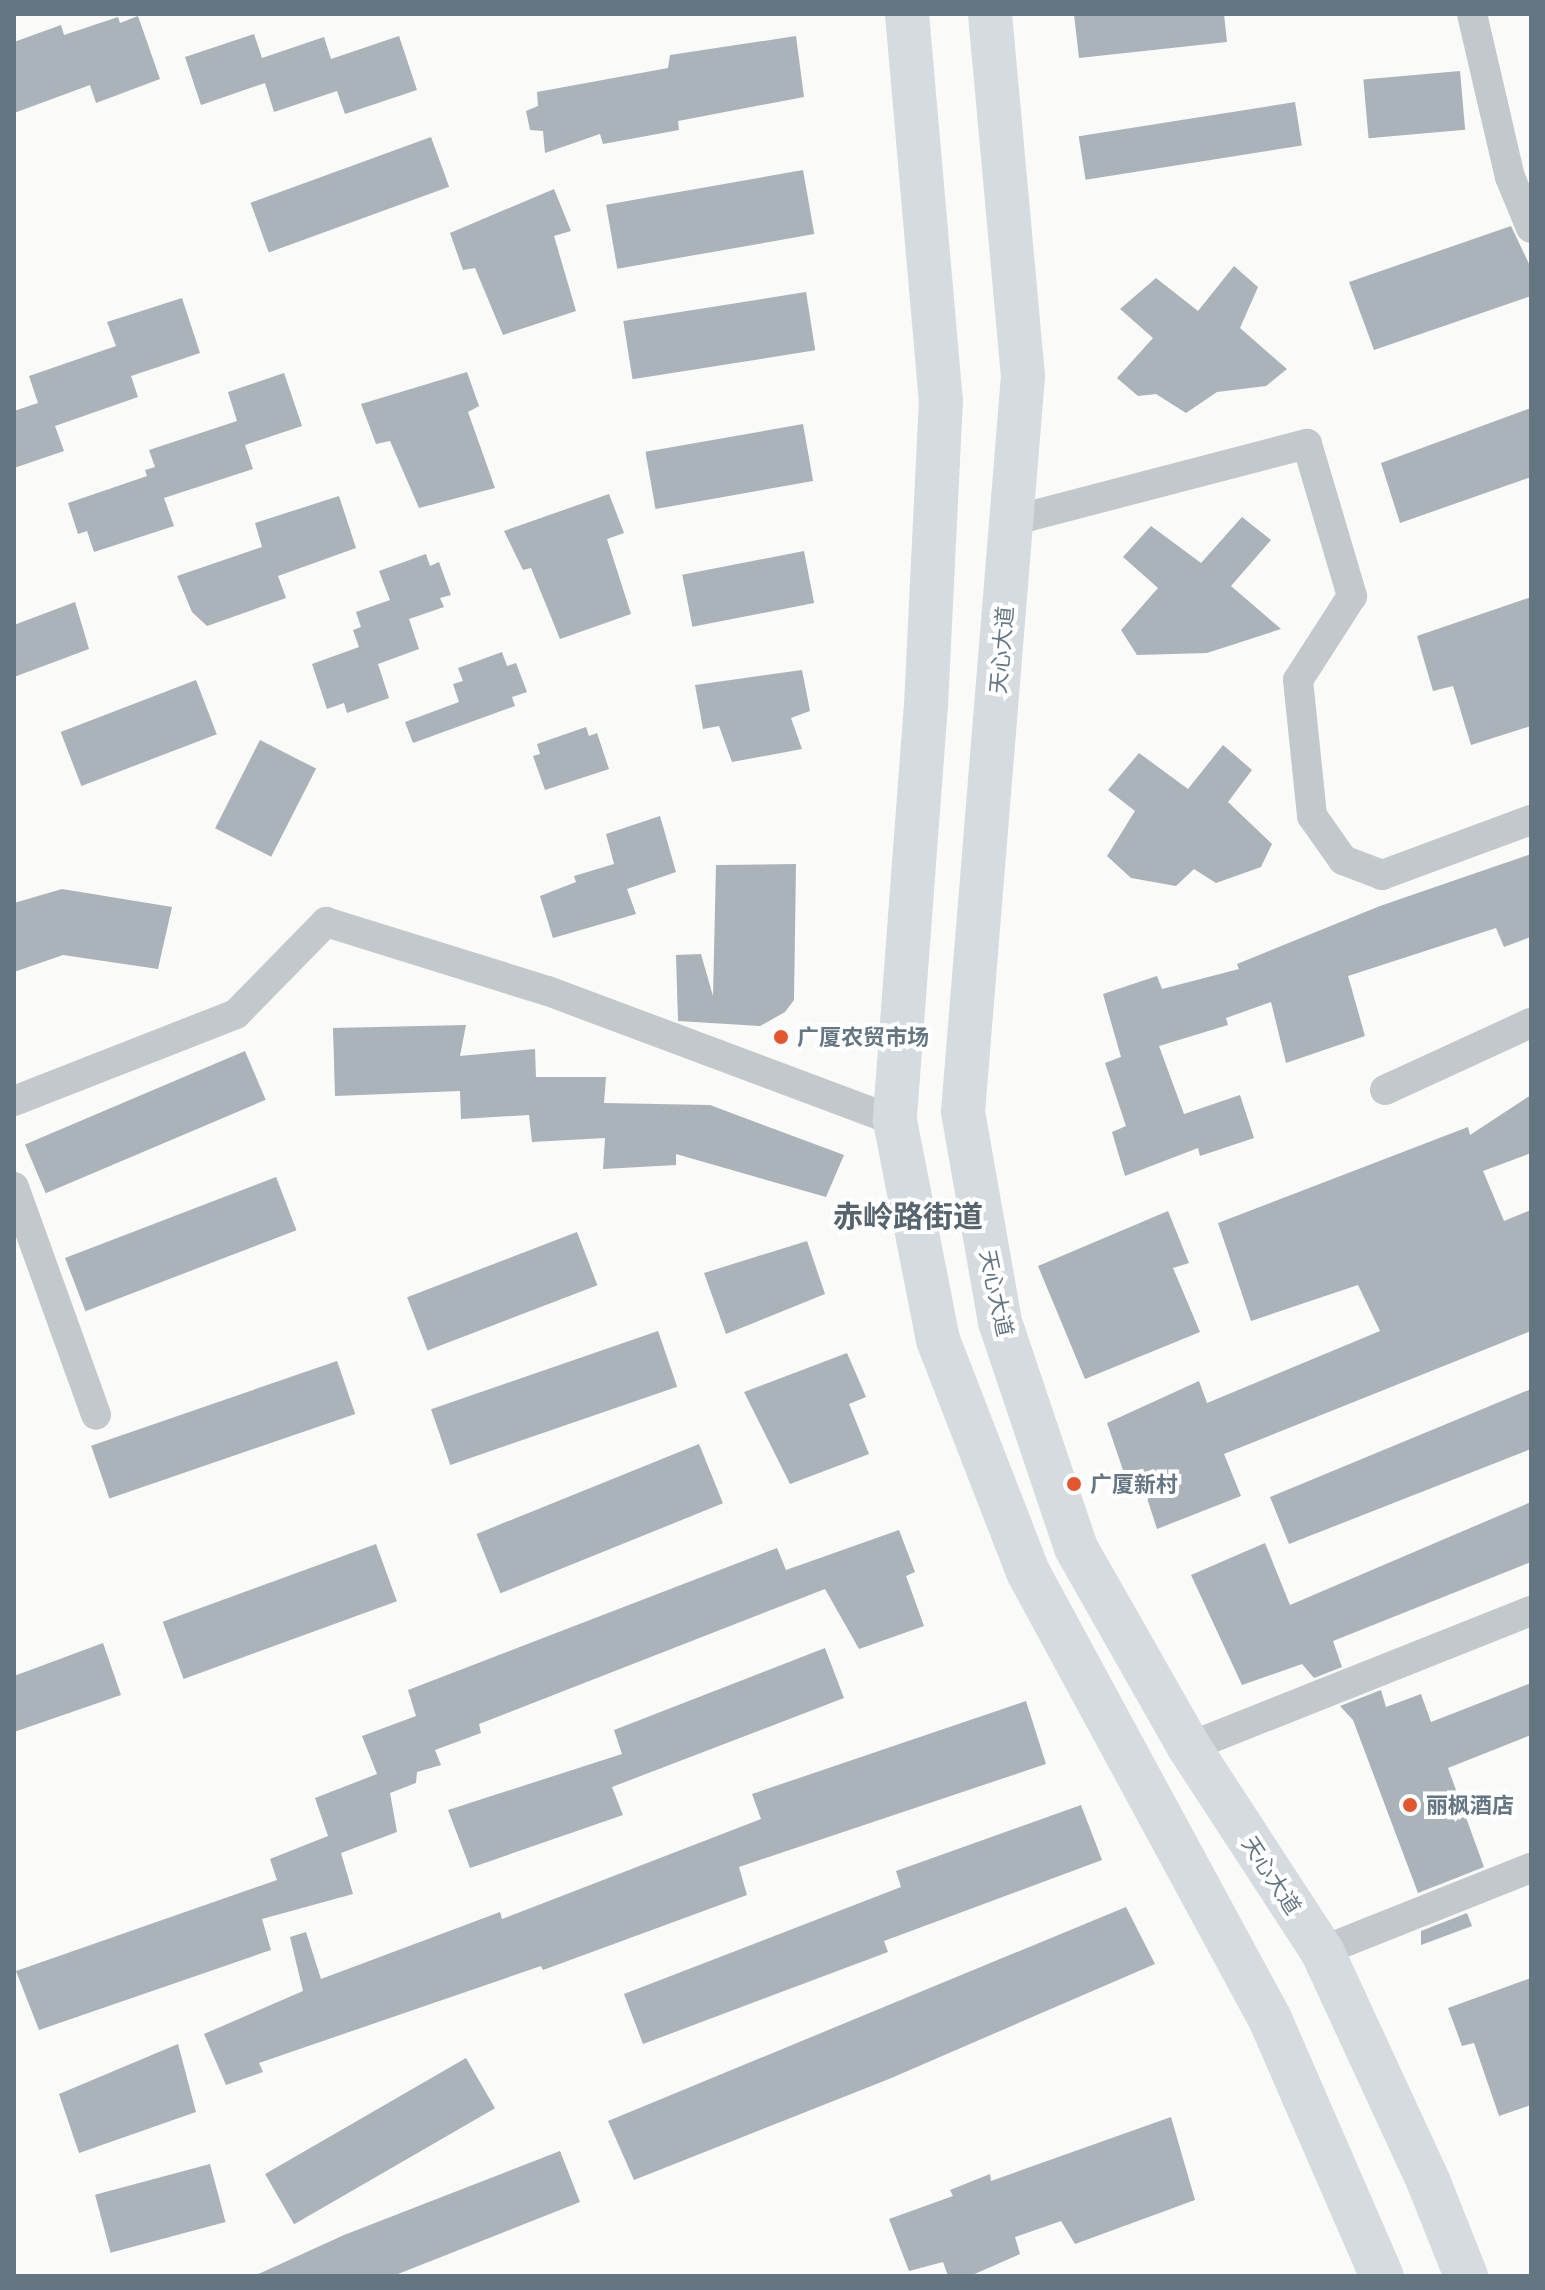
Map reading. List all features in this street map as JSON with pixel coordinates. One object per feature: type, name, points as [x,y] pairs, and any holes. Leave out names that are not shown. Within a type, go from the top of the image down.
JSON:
[{"type":"main road","points":[[907,14],[941,399],[926,704],[895,1121],[938,1340],[1028,1572],[1270,2019],[1382,2276]]},
{"type":"main road","name":"天心大道","points":[[990,14],[1023,376],[963,1112],[1000,1322],[1076,1548],[1189,1747],[1322,1951],[1466,2276]]},
{"type":"street","points":[[1472,14],[1510,177],[1531,228]]},
{"type":"street","points":[[1011,521],[1307,444],[1352,596],[1298,680],[1312,816],[1343,860],[1382,875],[1531,820]]},
{"type":"street","points":[[14,1101],[236,1014],[326,922],[548,991],[895,1121]]},
{"type":"street","points":[[1385,1090],[1531,1023]]},
{"type":"street","points":[[14,1187],[96,1415]]},
{"type":"street","points":[[1189,1747],[1531,1611]]},
{"type":"street","points":[[1322,1951],[1531,1868]]},
{"type":"building","points":[[1074,14],[1224,14],[1227,42],[1079,58]]},
{"type":"building","points":[[138,16],[160,79],[96,103],[90,85],[14,113],[14,42],[61,25],[64,35],[118,17],[120,23]]},
{"type":"building","points":[[254,34],[262,58],[324,37],[331,59],[399,36],[417,90],[345,114],[337,91],[274,112],[265,83],[201,105],[185,57]]},
{"type":"building","points":[[796,36],[804,97],[678,121],[679,130],[603,144],[600,134],[545,153],[543,131],[530,130],[526,111],[538,106],[537,92],[668,68],[670,55]]},
{"type":"building","points":[[1460,71],[1465,130],[1369,138],[1363,79]]},
{"type":"building","points":[[1295,102],[1302,145],[1086,180],[1079,136]]},
{"type":"building","points":[[431,137],[449,187],[269,252],[251,203]]},
{"type":"building","points":[[803,170],[814,234],[617,269],[606,205]]},
{"type":"building","points":[[554,189],[571,231],[554,236],[576,311],[503,335],[475,268],[463,270],[450,233]]},
{"type":"building","points":[[1511,226],[1531,268],[1531,296],[1374,350],[1349,282]]},
{"type":"building","points":[[1234,266],[1258,287],[1240,328],[1287,369],[1266,386],[1217,392],[1186,413],[1156,394],[1138,396],[1117,378],[1153,338],[1120,309],[1156,278],[1198,311]]},
{"type":"building","points":[[806,292],[815,350],[633,379],[623,321]]},
{"type":"building","points":[[182,298],[200,353],[131,376],[138,397],[55,426],[64,451],[14,468],[14,411],[38,403],[29,376],[116,346],[107,322]]},
{"type":"building","points":[[467,372],[479,406],[468,412],[495,488],[419,508],[390,441],[376,444],[361,404]]},
{"type":"building","points":[[284,373],[302,426],[245,445],[253,469],[164,498],[174,526],[94,552],[87,531],[78,534],[68,503],[147,476],[145,470],[155,467],[149,450],[237,421],[228,392]]},
{"type":"building","points":[[1531,408],[1531,477],[1400,523],[1381,463]]},
{"type":"building","points":[[803,424],[813,481],[656,509],[645,452]]},
{"type":"building","points":[[609,494],[624,533],[607,539],[631,614],[560,639],[531,568],[523,570],[504,531]]},
{"type":"building","points":[[339,496],[356,548],[278,576],[286,598],[207,626],[192,612],[177,576],[262,547],[255,523]]},
{"type":"building","points":[[1242,517],[1271,540],[1231,586],[1281,629],[1207,653],[1137,655],[1121,630],[1158,588],[1123,557],[1151,526],[1201,563]]},
{"type":"building","points":[[804,551],[814,603],[692,627],[682,575]]},
{"type":"building","points":[[426,554],[430,566],[439,562],[451,595],[440,598],[444,607],[409,619],[419,649],[378,664],[389,698],[347,713],[344,703],[327,709],[312,664],[359,647],[353,630],[361,627],[356,612],[390,600],[379,571]]},
{"type":"building","points":[[1531,597],[1531,726],[1471,745],[1453,686],[1433,691],[1417,636]]},
{"type":"building","points":[[75,602],[89,649],[14,677],[14,625]]},
{"type":"building","points":[[502,652],[507,666],[516,663],[527,692],[512,697],[515,706],[413,743],[405,722],[459,702],[453,684],[463,681],[458,668]]},
{"type":"building","points":[[802,670],[810,711],[791,718],[802,749],[732,762],[719,726],[703,729],[695,685]]},
{"type":"building","points":[[196,680],[217,734],[81,786],[61,732]]},
{"type":"building","points":[[586,727],[589,736],[597,733],[609,769],[545,790],[533,756],[540,754],[537,744]]},
{"type":"building","points":[[260,740],[316,769],[271,857],[215,828]]},
{"type":"building","points":[[1223,745],[1252,770],[1228,802],[1272,844],[1261,867],[1216,883],[1194,869],[1176,886],[1131,878],[1107,856],[1135,811],[1108,790],[1139,753],[1188,789]]},
{"type":"building","points":[[660,816],[676,872],[627,889],[636,914],[553,938],[540,896],[576,882],[574,876],[614,864],[606,834]]},
{"type":"building","points":[[1531,854],[1531,937],[1504,947],[1496,928],[1348,976],[1365,1036],[1286,1063],[1271,1002],[1226,1018],[1228,1025],[1159,1046],[1184,1114],[1240,1095],[1254,1138],[1200,1156],[1198,1148],[1125,1176],[1112,1132],[1126,1126],[1105,1063],[1121,1057],[1103,994],[1157,976],[1162,989],[1239,969],[1237,964],[1380,906]]},
{"type":"building","points":[[796,864],[794,1000],[785,1012],[760,1026],[678,1021],[676,955],[701,954],[713,996],[716,865]]},
{"type":"building","points":[[62,889],[172,907],[158,969],[63,955],[14,972],[14,903]]},
{"type":"building","points":[[466,1025],[460,1056],[535,1049],[536,1077],[606,1077],[604,1103],[710,1105],[844,1155],[826,1197],[676,1154],[676,1165],[603,1169],[605,1138],[532,1142],[529,1115],[461,1119],[460,1091],[335,1096],[333,1028]]},
{"type":"building","points":[[245,1051],[266,1100],[46,1193],[25,1144]]},
{"type":"building","points":[[1531,1095],[1531,1153],[1483,1171],[1504,1221],[1531,1210],[1531,1331],[1224,1454],[1241,1496],[1157,1529],[1138,1470],[1125,1476],[1107,1423],[1199,1381],[1207,1403],[1380,1331],[1358,1285],[1251,1321],[1218,1223],[1468,1127],[1470,1135]]},
{"type":"building","points":[[276,1177],[296,1230],[85,1311],[65,1258]]},
{"type":"building","points":[[1168,1211],[1189,1263],[1173,1268],[1200,1332],[1085,1379],[1038,1266]]},
{"type":"building","points":[[577,1232],[597,1285],[428,1350],[407,1297]]},
{"type":"building","points":[[807,1241],[825,1294],[726,1334],[704,1273]]},
{"type":"building","points":[[658,1331],[677,1387],[450,1465],[431,1409]]},
{"type":"building","points":[[847,1353],[866,1397],[849,1404],[869,1454],[790,1484],[744,1392]]},
{"type":"building","points":[[337,1361],[355,1414],[109,1499],[91,1446]]},
{"type":"building","points":[[1531,1389],[1531,1449],[1289,1544],[1270,1497]]},
{"type":"building","points":[[699,1444],[723,1503],[500,1593],[476,1534]]},
{"type":"building","points":[[1531,1502],[1531,1562],[1333,1641],[1342,1667],[1314,1678],[1302,1664],[1242,1685],[1191,1575],[1265,1543],[1290,1605]]},
{"type":"building","points":[[899,1530],[915,1572],[906,1576],[924,1626],[859,1649],[825,1589],[479,1724],[481,1733],[435,1750],[441,1765],[417,1772],[416,1783],[390,1793],[397,1832],[341,1853],[353,1894],[262,1919],[271,1950],[39,2030],[16,1971],[277,1880],[270,1859],[328,1836],[315,1798],[377,1774],[362,1736],[416,1716],[408,1690],[777,1548],[786,1570]]},
{"type":"building","points":[[376,1544],[397,1601],[184,1679],[163,1622]]},
{"type":"building","points":[[103,1643],[121,1695],[14,1732],[14,1676]]},
{"type":"building","points":[[825,1648],[844,1698],[612,1787],[623,1815],[470,1868],[448,1810],[622,1754],[614,1730]]},
{"type":"building","points":[[1531,1683],[1531,1735],[1448,1768],[1484,1867],[1418,1893],[1353,1720],[1340,1706],[1381,1690],[1386,1707],[1421,1694],[1431,1722]]},
{"type":"building","points":[[1026,1701],[1046,1764],[739,1867],[747,1895],[543,1970],[541,1966],[259,2063],[263,2072],[226,2085],[204,2034],[303,1991],[290,1937],[306,1932],[321,1979],[500,1912],[502,1919],[761,1819],[752,1794]]},
{"type":"building","points":[[1081,1805],[1102,1860],[884,1941],[888,1952],[643,2044],[624,1994],[901,1887],[896,1871]]},
{"type":"building","points":[[1126,1907],[1155,1964],[889,2079],[634,2180],[608,2121]]},
{"type":"building","points":[[1467,1913],[1472,1926],[1421,1945],[1421,1931]]},
{"type":"building","points":[[1531,1978],[1531,2105],[1499,2116],[1474,2043],[1462,2046],[1448,2008]]},
{"type":"building","points":[[178,2044],[196,2112],[79,2153],[59,2094]]},
{"type":"building","points":[[466,2058],[495,2108],[294,2224],[265,2174]]},
{"type":"building","points":[[1171,2117],[1195,2200],[1075,2244],[1061,2221],[1015,2237],[1020,2254],[970,2276],[948,2276],[943,2262],[909,2271],[889,2219],[953,2196],[950,2190],[990,2174],[991,2181]]},
{"type":"building","points":[[560,2151],[580,2202],[393,2276],[254,2276],[344,2235]]},
{"type":"building","points":[[210,2164],[226,2222],[111,2253],[95,2195]]},
{"type":"place","name":"广厦农贸市场","points":[[781,1037]]},
{"type":"place","name":"广厦新村","points":[[1074,1484]]},
{"type":"place","name":"丽枫酒店","points":[[1410,1805]]},
{"type":"district","name":"赤岭路街道","points":[[908,1215]]}]
